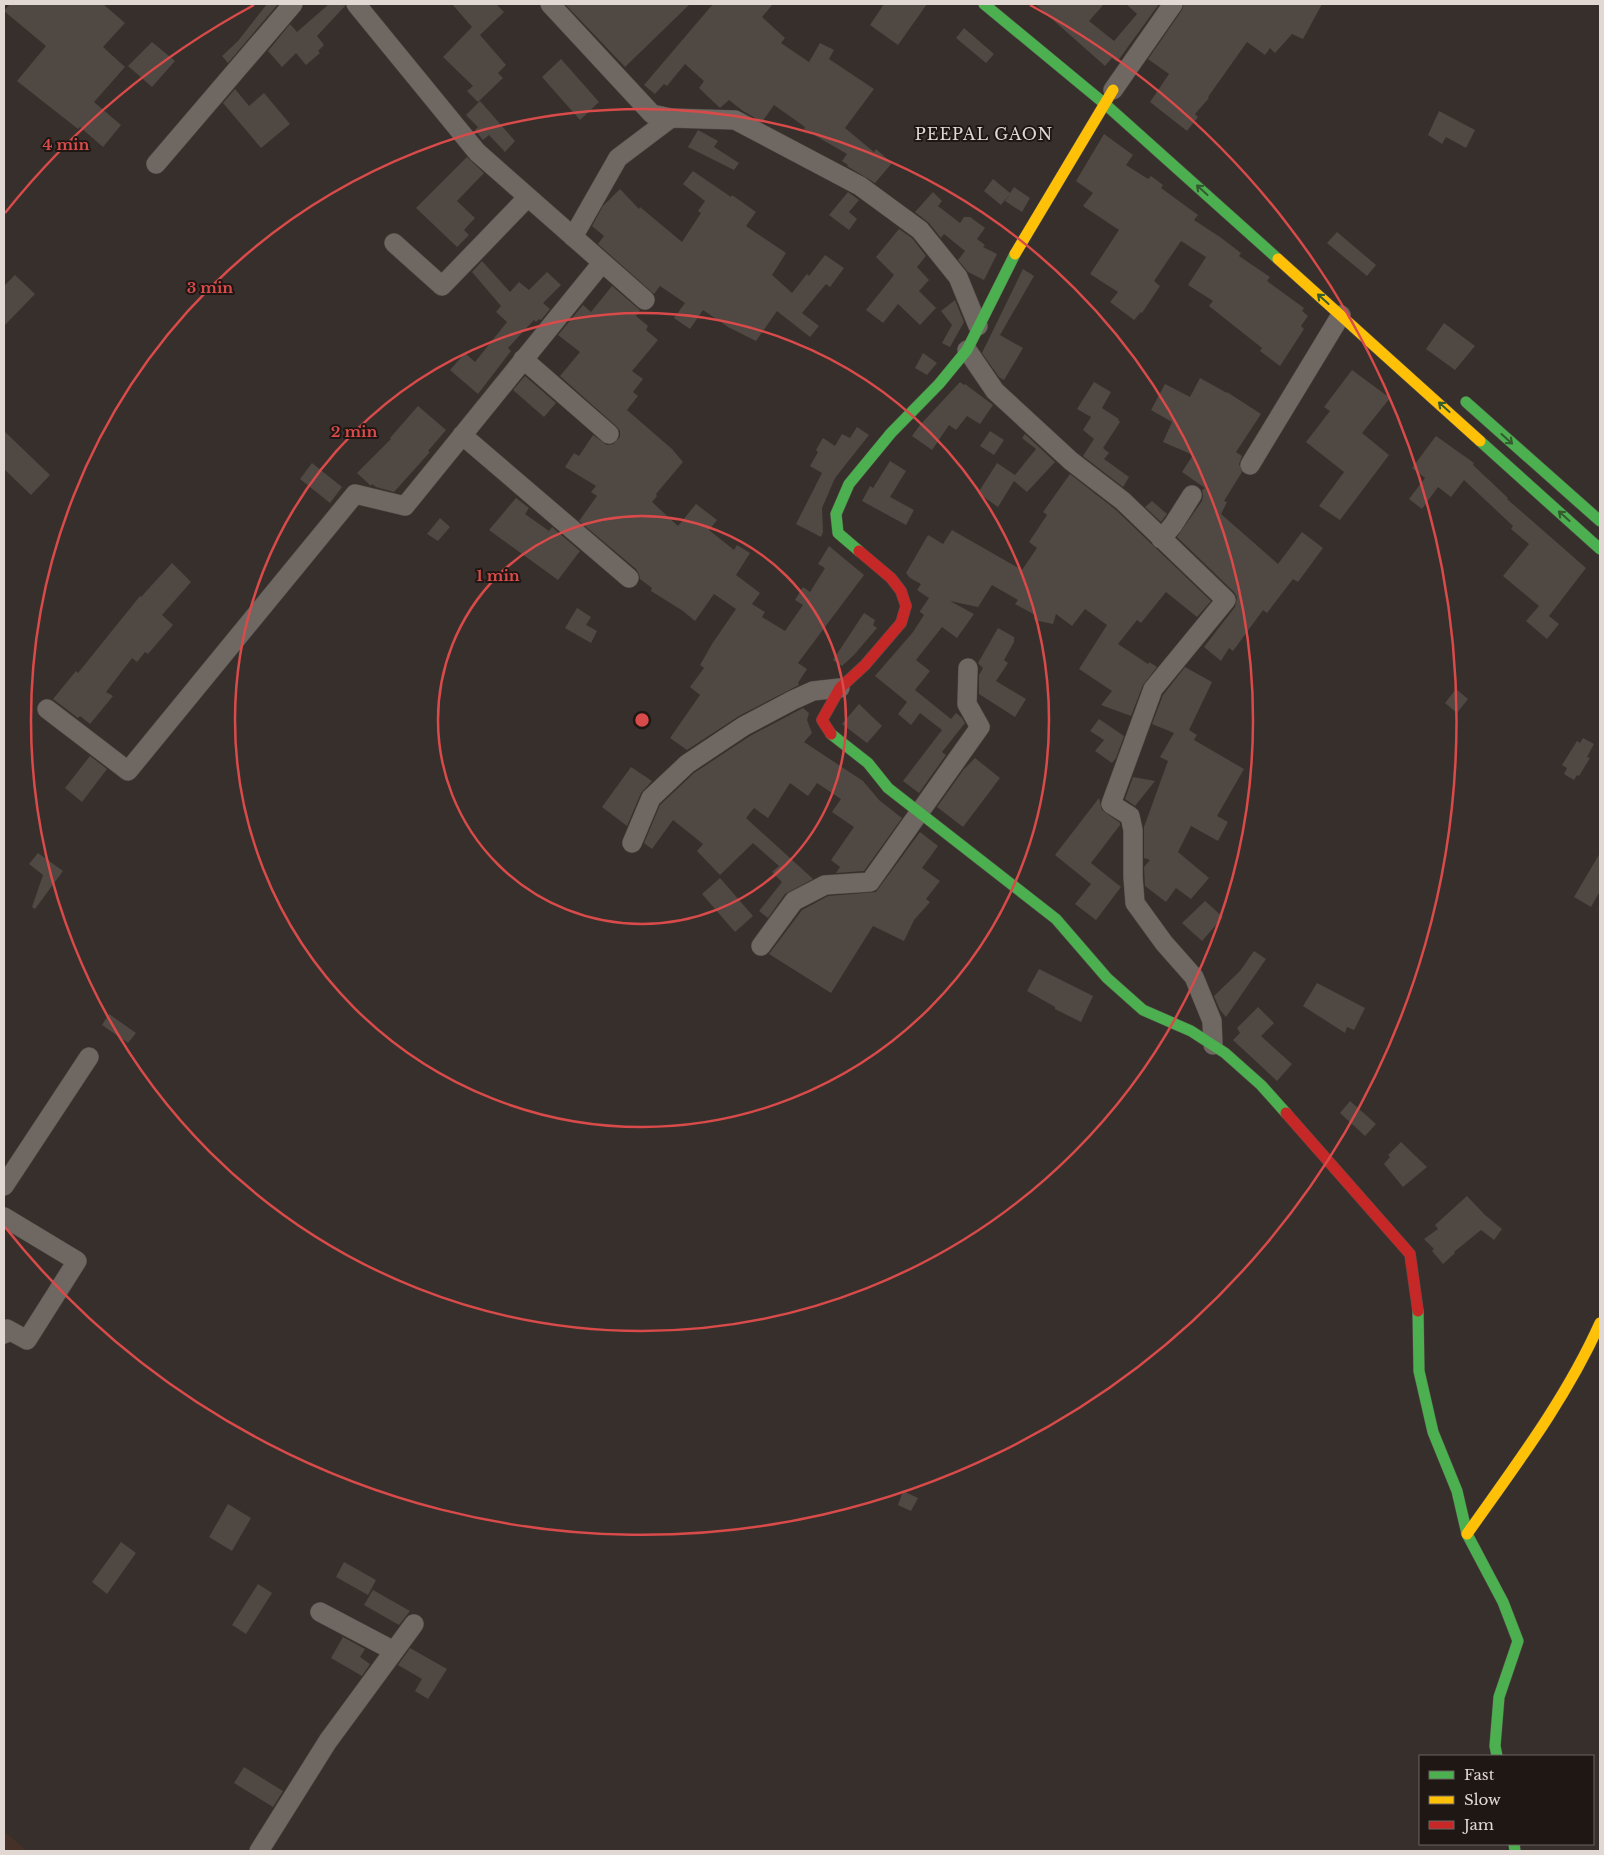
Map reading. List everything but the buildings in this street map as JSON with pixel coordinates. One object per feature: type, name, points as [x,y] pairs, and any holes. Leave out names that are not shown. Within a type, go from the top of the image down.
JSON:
[{"type":"street","points":[[156,164],[294,4]]},
{"type":"street","points":[[356,4],[477,152],[645,300]]},
{"type":"street","points":[[550,4],[652,114],[671,118],[735,120],[860,186],[920,230],[958,278],[978,326]]},
{"type":"street","points":[[984,4],[1111,94],[1341,315],[1600,549]]},
{"type":"street","points":[[1173,4],[1111,94],[1009,263],[967,350],[939,384],[890,433],[849,484],[836,514],[838,533],[891,578],[901,591],[906,606],[901,623],[865,665],[840,688],[822,720],[825,729],[868,764],[888,788],[1056,919],[1107,978],[1144,1010],[1191,1031],[1225,1053],[1260,1085],[1410,1254],[1418,1310],[1419,1371],[1433,1432],[1457,1491],[1467,1534],[1502,1602],[1518,1641],[1499,1697],[1495,1746],[1497,1755]]},
{"type":"street","points":[[573,236],[618,158],[671,118]]},
{"type":"street","points":[[394,243],[442,286],[528,197]]},
{"type":"street","points":[[47,709],[128,771],[355,494],[405,506],[602,263]]},
{"type":"street","points":[[1250,465],[1341,315]]},
{"type":"street","points":[[967,350],[995,391],[1071,461],[1123,501],[1226,600],[1153,689],[1111,804],[1130,816],[1133,830],[1135,903],[1164,943],[1194,977],[1212,1021],[1213,1045]]},
{"type":"street","points":[[523,360],[609,434]]},
{"type":"street","points":[[1454,391],[1600,521]]},
{"type":"street","points":[[462,435],[629,578]]},
{"type":"street","points":[[1161,539],[1173,525],[1192,495]]},
{"type":"street","points":[[762,946],[794,901],[825,885],[870,882],[980,727],[967,704],[968,668]]},
{"type":"street","points":[[632,842],[652,798],[686,764],[744,726],[793,700],[813,691],[840,688]]},
{"type":"street","points":[[4,1186],[89,1057]]},
{"type":"street","points":[[4,1218],[77,1262],[27,1340],[6,1330],[4,1334]]},
{"type":"street","points":[[1467,1534],[1549,1418],[1600,1323]]},
{"type":"street","points":[[320,1612],[394,1651]]},
{"type":"street","points":[[259,1851],[328,1741],[414,1624]]},
{"type":"shaded area","points":[[4,1831],[27,1851],[4,1851]]},
{"type":"traffic: fast","points":[[984,4],[1105,104],[1278,259]]},
{"type":"traffic: fast","points":[[859,551],[838,533],[836,514],[849,484],[891,433],[939,384],[967,350],[1015,254]]},
{"type":"traffic: fast","points":[[1466,402],[1600,521]]},
{"type":"traffic: fast","points":[[1480,441],[1600,549]]},
{"type":"traffic: fast","points":[[831,734],[868,763],[888,788],[1056,919],[1107,978],[1143,1010],[1191,1031],[1225,1053],[1261,1085],[1286,1113]]},
{"type":"traffic: fast","points":[[1418,1311],[1419,1371],[1433,1432],[1457,1491],[1467,1534],[1503,1602],[1518,1641],[1499,1697],[1495,1746],[1497,1755]]},
{"type":"traffic: fast","points":[[1514,1845],[1515,1851]]},
{"type":"traffic: slow","points":[[1015,254],[1113,90]]},
{"type":"traffic: slow","points":[[1278,259],[1480,441]]},
{"type":"traffic: slow","points":[[1467,1534],[1539,1432],[1572,1378],[1600,1323]]},
{"type":"traffic: jam","points":[[831,734],[822,720],[840,688],[865,665],[901,623],[906,606],[901,591],[891,578],[859,551]]},
{"type":"traffic: jam","points":[[1286,1113],[1410,1254],[1418,1311]]},
{"type":"district","name":"PEEPAL GAON","points":[[984,134]]}]
